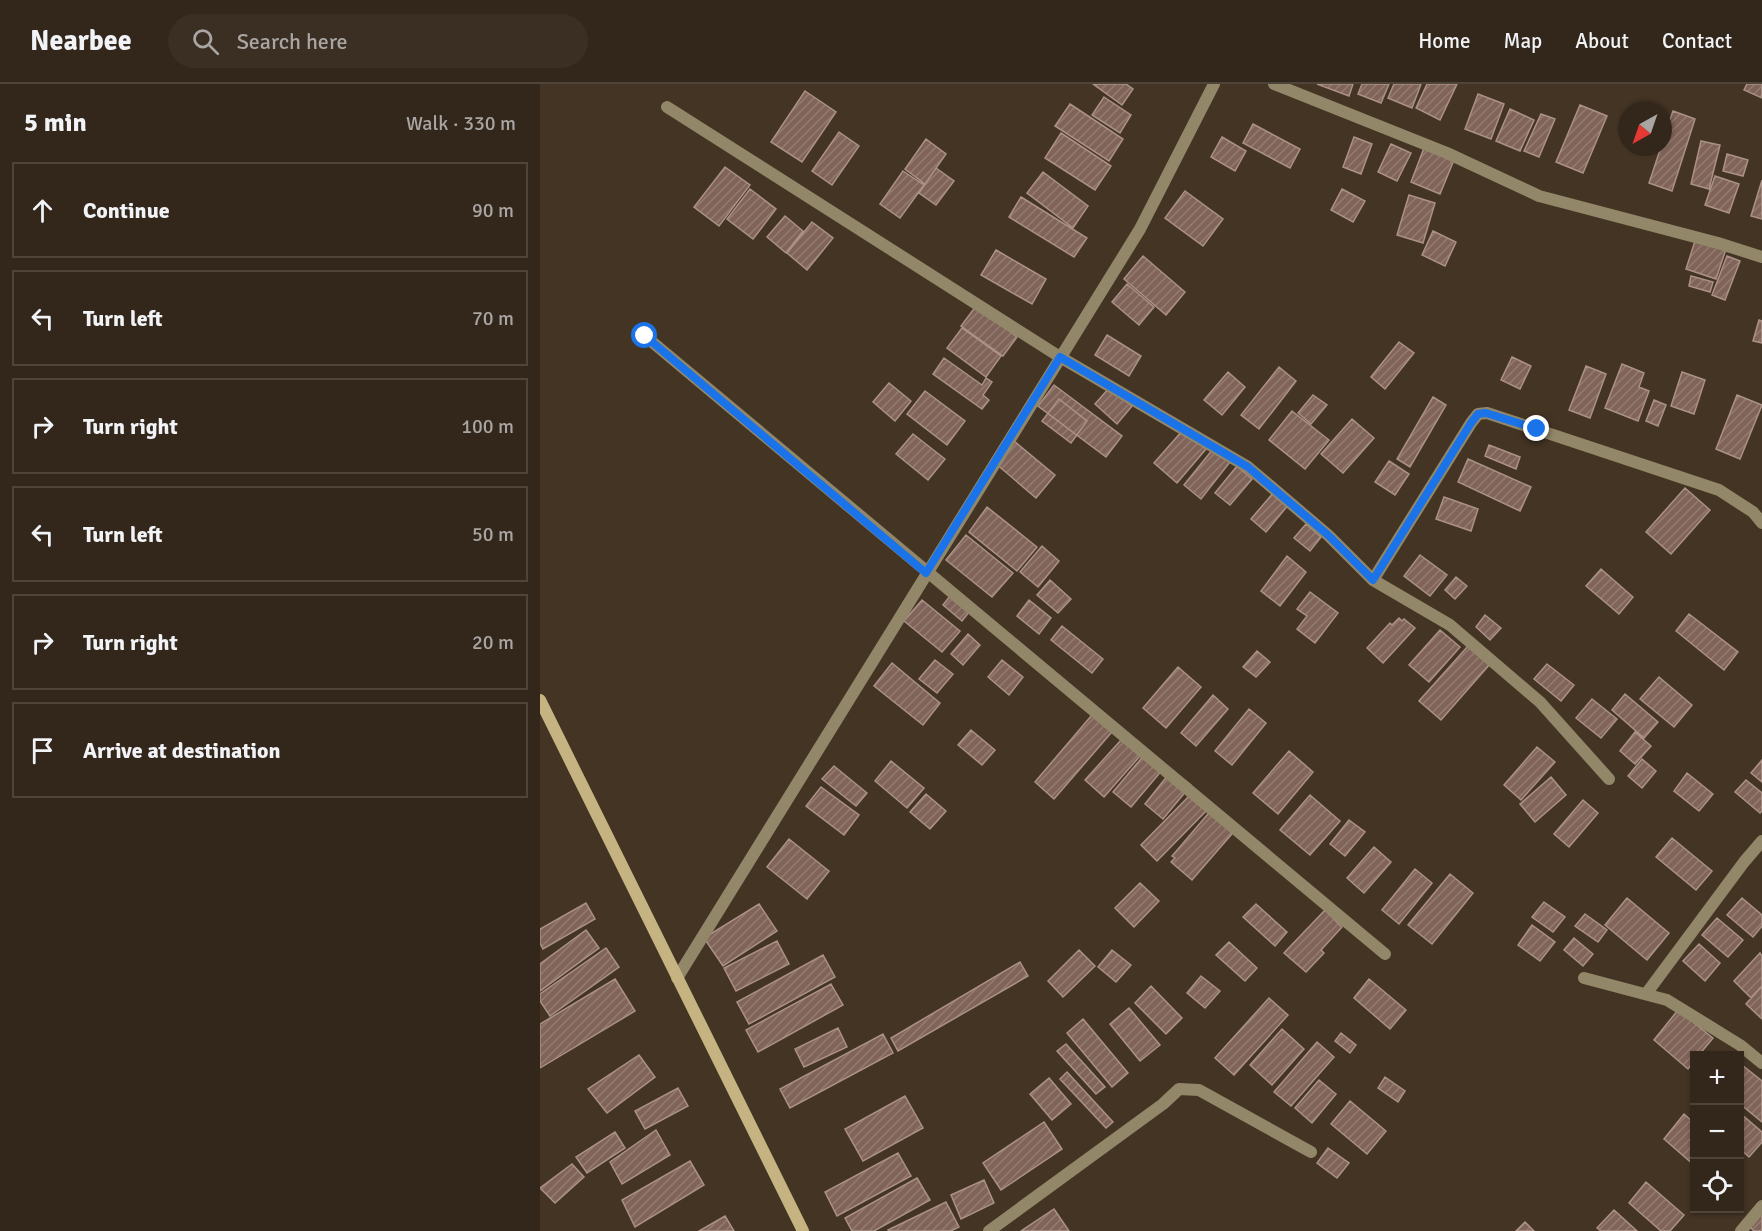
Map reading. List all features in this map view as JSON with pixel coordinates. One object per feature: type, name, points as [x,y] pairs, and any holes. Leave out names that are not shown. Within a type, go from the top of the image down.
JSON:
[{"type":"main road","points":[[540,700],[803,1231]]},
{"type":"street","points":[[677,978],[1140,229],[1214,84]]},
{"type":"street","points":[[1274,84],[1446,153],[1539,196],[1719,243],[1762,257]]},
{"type":"street","points":[[667,107],[1060,357],[1248,467],[1328,535],[1373,580],[1450,625],[1540,702],[1609,779]]},
{"type":"street","points":[[645,336],[1385,954]]},
{"type":"street","points":[[1373,580],[1478,414],[1486,413],[1719,490],[1753,512],[1762,523]]},
{"type":"street","points":[[1646,994],[1762,841]]},
{"type":"street","points":[[1584,978],[1667,1000],[1740,1045],[1762,1063]]},
{"type":"street","points":[[989,1231],[1163,1104],[1179,1089],[1200,1090],[1311,1152]]},
{"type":"street","points":[[1741,1231],[1762,1206]]},
{"type":"building","points":[[1093,84],[1126,84],[1133,89],[1122,105]]},
{"type":"building","points":[[1317,84],[1353,84],[1349,96]]},
{"type":"building","points":[[1362,84],[1389,84],[1381,103],[1358,94]]},
{"type":"building","points":[[1394,84],[1421,84],[1412,108],[1388,98]]},
{"type":"building","points":[[1427,84],[1457,84],[1440,120],[1416,108]]},
{"type":"building","points":[[1747,84],[1762,84],[1762,98],[1744,90]]},
{"type":"building","points":[[805,91],[836,112],[802,162],[771,142]]},
{"type":"building","points":[[1478,94],[1504,104],[1491,139],[1465,129]]},
{"type":"building","points":[[1104,97],[1131,115],[1120,133],[1092,115]]},
{"type":"building","points":[[1070,104],[1123,139],[1109,161],[1055,126]]},
{"type":"building","points":[[1580,105],[1607,116],[1583,173],[1556,162]]},
{"type":"building","points":[[1510,109],[1534,120],[1520,151],[1496,141]]},
{"type":"building","points":[[1673,111],[1695,119],[1672,191],[1649,183],[1658,156],[1672,156]]},
{"type":"building","points":[[1541,114],[1555,119],[1539,157],[1524,151]]},
{"type":"building","points":[[1253,124],[1300,149],[1290,168],[1243,143]]},
{"type":"building","points":[[839,132],[859,146],[832,185],[812,171]]},
{"type":"building","points":[[1061,133],[1111,166],[1095,190],[1045,158]]},
{"type":"building","points":[[1222,137],[1246,151],[1235,171],[1211,157]]},
{"type":"building","points":[[1354,137],[1372,144],[1361,174],[1343,167]]},
{"type":"building","points":[[926,139],[946,154],[925,184],[905,169]]},
{"type":"building","points":[[1701,141],[1720,145],[1709,189],[1691,184]]},
{"type":"building","points":[[1391,144],[1411,153],[1397,181],[1378,172]]},
{"type":"building","points":[[1424,148],[1454,160],[1440,194],[1411,182]]},
{"type":"building","points":[[1727,154],[1748,160],[1743,176],[1723,171]]},
{"type":"building","points":[[725,167],[750,185],[719,226],[694,207]]},
{"type":"building","points":[[936,168],[954,181],[936,205],[919,193]]},
{"type":"building","points":[[903,171],[924,185],[900,218],[880,204]]},
{"type":"building","points":[[1043,172],[1088,206],[1073,228],[1027,193]]},
{"type":"building","points":[[1715,176],[1739,184],[1729,213],[1705,205]]},
{"type":"building","points":[[1762,180],[1762,219],[1751,216]]},
{"type":"building","points":[[750,189],[776,209],[753,239],[727,219]]},
{"type":"building","points":[[1342,189],[1365,201],[1353,222],[1331,210]]},
{"type":"building","points":[[1185,191],[1223,219],[1203,246],[1165,218]]},
{"type":"building","points":[[1409,195],[1435,203],[1423,243],[1397,235]]},
{"type":"building","points":[[1021,197],[1087,238],[1074,257],[1009,217]]},
{"type":"building","points":[[785,216],[803,231],[786,253],[767,237]]},
{"type":"building","points":[[812,222],[833,238],[807,270],[787,253]]},
{"type":"building","points":[[1433,231],[1456,242],[1445,266],[1422,255]]},
{"type":"building","points":[[1696,238],[1726,249],[1716,279],[1686,269]]},
{"type":"building","points":[[996,250],[1046,279],[1032,304],[981,275]]},
{"type":"building","points":[[1143,256],[1185,292],[1166,315],[1124,279]]},
{"type":"building","points":[[1727,256],[1740,261],[1725,300],[1712,295]]},
{"type":"building","points":[[1691,276],[1713,282],[1710,292],[1689,286]]},
{"type":"building","points":[[1127,284],[1154,307],[1139,325],[1112,302]]},
{"type":"building","points":[[976,306],[1017,337],[1003,356],[961,326]]},
{"type":"building","points":[[1759,320],[1762,321],[1762,343],[1753,341]]},
{"type":"building","points":[[962,328],[1001,356],[986,377],[947,348]]},
{"type":"building","points":[[1107,335],[1141,356],[1129,376],[1095,355]]},
{"type":"building","points":[[1399,342],[1414,353],[1385,389],[1371,377]]},
{"type":"building","points":[[1512,357],[1531,366],[1520,389],[1501,380]]},
{"type":"building","points":[[944,358],[982,385],[986,378],[992,382],[983,395],[989,400],[982,409],[933,374]]},
{"type":"building","points":[[1622,364],[1644,373],[1639,387],[1649,391],[1638,421],[1605,408]]},
{"type":"building","points":[[1586,366],[1606,374],[1590,418],[1569,410]]},
{"type":"building","points":[[1279,367],[1296,381],[1259,429],[1241,415]]},
{"type":"building","points":[[1228,372],[1245,387],[1222,415],[1204,400]]},
{"type":"building","points":[[1682,372],[1705,380],[1694,414],[1671,406]]},
{"type":"building","points":[[889,383],[911,401],[895,421],[873,402]]},
{"type":"building","points":[[1054,385],[1122,436],[1106,457],[1038,406]]},
{"type":"building","points":[[1110,387],[1132,406],[1117,424],[1095,404]]},
{"type":"building","points":[[925,391],[965,421],[947,445],[907,414]]},
{"type":"building","points":[[1313,395],[1327,405],[1311,424],[1298,413]]},
{"type":"building","points":[[1737,395],[1762,405],[1740,459],[1716,449]]},
{"type":"building","points":[[1433,397],[1446,405],[1410,467],[1397,459]]},
{"type":"building","points":[[1059,399],[1087,421],[1071,443],[1042,421]]},
{"type":"building","points":[[1654,400],[1666,405],[1658,426],[1646,421]]},
{"type":"building","points":[[1292,411],[1329,440],[1305,469],[1269,440]]},
{"type":"building","points":[[1352,419],[1374,438],[1343,473],[1321,454]]},
{"type":"building","points":[[1183,430],[1206,449],[1177,483],[1154,463]]},
{"type":"building","points":[[913,434],[945,459],[928,480],[896,454]]},
{"type":"building","points":[[1014,441],[1055,475],[1036,498],[995,463]]},
{"type":"building","points":[[1489,445],[1520,457],[1516,469],[1485,456]]},
{"type":"building","points":[[1213,449],[1230,462],[1201,499],[1184,485]]},
{"type":"building","points":[[1468,459],[1531,487],[1520,511],[1458,482]]},
{"type":"building","points":[[1389,461],[1409,474],[1395,495],[1375,482]]},
{"type":"building","points":[[1237,466],[1252,479],[1230,505],[1215,493]]},
{"type":"building","points":[[1685,488],[1710,510],[1671,554],[1646,532]]},
{"type":"building","points":[[1274,492],[1289,504],[1266,532],[1251,519]]},
{"type":"building","points":[[1444,497],[1478,509],[1471,531],[1436,519]]},
{"type":"building","points":[[987,507],[1037,547],[1017,571],[969,532]]},
{"type":"building","points":[[1306,524],[1321,537],[1310,551],[1294,538]]},
{"type":"building","points":[[966,535],[1013,573],[992,597],[946,560]]},
{"type":"building","points":[[1042,546],[1059,561],[1038,587],[1020,572]]},
{"type":"building","points":[[1420,555],[1447,575],[1430,596],[1404,576]]},
{"type":"building","points":[[1287,556],[1306,572],[1280,606],[1261,591]]},
{"type":"building","points":[[1601,569],[1633,597],[1619,614],[1586,586]]},
{"type":"building","points":[[1456,577],[1467,586],[1455,599],[1445,590]]},
{"type":"building","points":[[1050,580],[1071,599],[1058,613],[1037,595]]},
{"type":"building","points":[[954,591],[973,607],[962,621],[943,605]]},
{"type":"building","points":[[1310,592],[1338,613],[1315,643],[1297,629],[1307,616],[1297,609]]},
{"type":"building","points":[[922,600],[960,631],[942,652],[904,621]]},
{"type":"building","points":[[1029,600],[1051,618],[1039,634],[1017,616]]},
{"type":"building","points":[[1689,614],[1738,652],[1724,670],[1676,631]]},
{"type":"building","points":[[1485,615],[1501,628],[1490,640],[1476,627]]},
{"type":"building","points":[[1399,618],[1402,621],[1404,619],[1415,628],[1383,663],[1367,648],[1390,623],[1392,625]]},
{"type":"building","points":[[1062,626],[1103,659],[1092,673],[1051,640]]},
{"type":"building","points":[[1440,630],[1460,647],[1429,682],[1409,665]]},
{"type":"building","points":[[968,634],[980,645],[963,665],[951,654]]},
{"type":"building","points":[[1468,646],[1490,664],[1441,720],[1419,701]]},
{"type":"building","points":[[1257,651],[1270,662],[1256,677],[1243,667]]},
{"type":"building","points":[[935,660],[953,674],[937,693],[919,679]]},
{"type":"building","points":[[1002,660],[1023,677],[1009,695],[988,677]]},
{"type":"building","points":[[892,663],[940,703],[923,725],[874,686]]},
{"type":"building","points":[[1547,664],[1574,685],[1561,701],[1534,679]]},
{"type":"building","points":[[1178,667],[1201,687],[1166,728],[1143,708]]},
{"type":"building","points":[[1659,677],[1692,705],[1674,727],[1640,699]]},
{"type":"building","points":[[1625,694],[1658,722],[1644,738],[1612,710]]},
{"type":"building","points":[[1213,695],[1228,709],[1196,746],[1181,733]]},
{"type":"building","points":[[1592,699],[1617,719],[1601,738],[1576,718]]},
{"type":"building","points":[[1097,709],[1117,726],[1054,799],[1035,782]]},
{"type":"building","points":[[1249,709],[1266,723],[1232,765],[1215,751]]},
{"type":"building","points":[[971,730],[995,750],[982,765],[958,745]]},
{"type":"building","points":[[1635,732],[1651,746],[1635,764],[1620,751]]},
{"type":"building","points":[[1121,740],[1140,756],[1104,797],[1085,780]]},
{"type":"building","points":[[1537,747],[1555,762],[1521,800],[1504,785]]},
{"type":"building","points":[[1289,751],[1313,772],[1278,814],[1253,793]]},
{"type":"building","points":[[1145,754],[1163,769],[1131,807],[1113,792]]},
{"type":"building","points":[[1642,759],[1656,771],[1642,788],[1628,776]]},
{"type":"building","points":[[1762,760],[1762,782],[1751,773]]},
{"type":"building","points":[[891,761],[924,788],[907,808],[875,781]]},
{"type":"building","points":[[834,766],[867,793],[856,806],[822,779]]},
{"type":"building","points":[[1172,770],[1191,785],[1163,819],[1145,804]]},
{"type":"building","points":[[1687,773],[1713,794],[1699,811],[1674,791]]},
{"type":"building","points":[[1551,777],[1566,795],[1535,822],[1520,804]]},
{"type":"building","points":[[1746,780],[1762,793],[1760,813],[1735,792]]},
{"type":"building","points":[[821,787],[859,815],[844,835],[806,806]]},
{"type":"building","points":[[1194,791],[1210,807],[1157,861],[1141,845]]},
{"type":"building","points":[[926,794],[946,811],[930,829],[910,812]]},
{"type":"building","points":[[1310,795],[1340,821],[1310,855],[1280,830]]},
{"type":"building","points":[[1583,800],[1598,813],[1569,847],[1554,834]]},
{"type":"building","points":[[1213,808],[1237,828],[1192,880],[1171,862],[1175,858],[1172,856]]},
{"type":"building","points":[[1349,820],[1365,832],[1345,856],[1330,844]]},
{"type":"building","points":[[1672,838],[1712,871],[1696,890],[1656,857]]},
{"type":"building","points":[[789,839],[829,871],[807,899],[767,867]]},
{"type":"building","points":[[1374,847],[1391,862],[1364,893],[1347,878]]},
{"type":"building","points":[[1415,869],[1432,883],[1399,924],[1382,910]]},
{"type":"building","points":[[1450,874],[1473,893],[1432,944],[1408,925]]},
{"type":"building","points":[[1140,883],[1159,901],[1134,927],[1115,908]]},
{"type":"building","points":[[1627,898],[1669,933],[1647,960],[1605,925]]},
{"type":"building","points":[[1742,898],[1762,915],[1762,926],[1753,937],[1727,915]]},
{"type":"building","points":[[1544,902],[1565,917],[1553,932],[1532,917]]},
{"type":"building","points":[[586,903],[595,919],[543,949],[540,943],[540,929]]},
{"type":"building","points":[[759,904],[777,931],[723,966],[704,938]]},
{"type":"building","points":[[1256,904],[1287,932],[1275,946],[1243,917]]},
{"type":"building","points":[[1325,910],[1342,927],[1321,950],[1324,953],[1306,972],[1284,953]]},
{"type":"building","points":[[1585,914],[1607,930],[1598,942],[1575,926]]},
{"type":"building","points":[[1717,918],[1743,940],[1728,957],[1702,935]]},
{"type":"building","points":[[1532,925],[1555,942],[1540,961],[1518,945]]},
{"type":"building","points":[[586,930],[599,948],[540,991],[540,964]]},
{"type":"building","points":[[1574,938],[1593,954],[1583,966],[1564,950]]},
{"type":"building","points":[[777,941],[789,964],[736,991],[724,968]]},
{"type":"building","points":[[1229,942],[1257,968],[1245,981],[1216,955]]},
{"type":"building","points":[[1699,944],[1720,963],[1705,981],[1683,961]]},
{"type":"building","points":[[606,948],[619,967],[550,1016],[540,1001],[540,994]]},
{"type":"building","points":[[1079,950],[1095,966],[1063,997],[1048,981]]},
{"type":"building","points":[[1112,950],[1131,965],[1116,982],[1098,967]]},
{"type":"building","points":[[1760,953],[1762,956],[1762,986],[1751,998],[1734,981]]},
{"type":"building","points":[[823,955],[835,977],[749,1024],[737,1002]]},
{"type":"building","points":[[1020,962],[1028,976],[898,1051],[891,1038]]},
{"type":"building","points":[[1201,976],[1220,991],[1205,1008],[1187,993]]},
{"type":"building","points":[[615,979],[635,1011],[540,1068],[540,1024]]},
{"type":"building","points":[[1369,979],[1406,1010],[1390,1029],[1354,998]]},
{"type":"building","points":[[831,984],[843,1005],[758,1052],[746,1030]]},
{"type":"building","points":[[1151,986],[1182,1018],[1166,1034],[1135,1003]]},
{"type":"building","points":[[1762,986],[1762,1019],[1746,1004]]},
{"type":"building","points":[[1269,998],[1288,1015],[1234,1075],[1215,1058]]},
{"type":"building","points":[[1129,1008],[1160,1045],[1140,1061],[1110,1024]]},
{"type":"building","points":[[1678,1010],[1713,1038],[1702,1051],[1690,1051],[1688,1069],[1654,1040]]},
{"type":"building","points":[[1083,1019],[1128,1073],[1112,1087],[1067,1033]]},
{"type":"building","points":[[838,1028],[847,1047],[804,1067],[795,1049]]},
{"type":"building","points":[[1282,1029],[1304,1049],[1272,1085],[1250,1065]]},
{"type":"building","points":[[1341,1033],[1356,1045],[1350,1053],[1335,1041]]},
{"type":"building","points":[[883,1034],[893,1053],[790,1108],[780,1089]]},
{"type":"building","points":[[1317,1042],[1334,1057],[1291,1106],[1274,1092]]},
{"type":"building","points":[[1066,1044],[1105,1087],[1096,1094],[1057,1051]]},
{"type":"building","points":[[639,1055],[655,1077],[607,1113],[588,1089]]},
{"type":"building","points":[[1744,1067],[1762,1081],[1762,1122],[1744,1107]]},
{"type":"building","points":[[1067,1072],[1113,1122],[1106,1128],[1060,1079]]},
{"type":"building","points":[[1385,1077],[1405,1091],[1398,1102],[1378,1088]]},
{"type":"building","points":[[1049,1078],[1071,1104],[1052,1120],[1030,1094]]},
{"type":"building","points":[[1319,1080],[1336,1094],[1312,1123],[1295,1108]]},
{"type":"building","points":[[678,1088],[688,1106],[645,1129],[635,1111]]},
{"type":"building","points":[[905,1096],[923,1128],[863,1161],[845,1129]]},
{"type":"building","points":[[1350,1101],[1386,1131],[1367,1154],[1331,1124]]},
{"type":"building","points":[[1684,1114],[1690,1119],[1690,1162],[1664,1139]]},
{"type":"building","points":[[1744,1116],[1762,1132],[1762,1142],[1749,1157],[1744,1153]]},
{"type":"building","points":[[1044,1122],[1062,1149],[1001,1190],[983,1163]]},
{"type":"building","points":[[656,1130],[670,1155],[622,1184],[610,1162]]},
{"type":"building","points":[[615,1132],[625,1148],[587,1173],[576,1157]]},
{"type":"building","points":[[1328,1148],[1349,1163],[1337,1178],[1317,1163]]},
{"type":"building","points":[[898,1153],[911,1176],[837,1216],[825,1192]]},
{"type":"building","points":[[690,1161],[704,1185],[635,1227],[622,1200]]},
{"type":"building","points":[[572,1164],[584,1177],[555,1203],[540,1188]]},
{"type":"building","points":[[917,1178],[930,1200],[874,1231],[852,1231],[845,1218]]},
{"type":"building","points":[[984,1180],[994,1203],[961,1219],[951,1195]]},
{"type":"building","points":[[1646,1182],[1684,1215],[1670,1231],[1661,1231],[1629,1203]]},
{"type":"building","points":[[946,1202],[959,1227],[951,1231],[888,1230]]},
{"type":"building","points":[[1054,1209],[1069,1231],[1021,1231]]},
{"type":"building","points":[[1614,1210],[1637,1231],[1601,1231],[1597,1228]]},
{"type":"building","points":[[1762,1212],[1762,1231],[1754,1231],[1750,1227]]},
{"type":"building","points":[[725,1216],[734,1231],[699,1231]]},
{"type":"building","points":[[1525,1222],[1534,1231],[1516,1231]]},
{"type":"route","points":[[645,336],[926,573],[1060,357],[1248,467],[1328,535],[1373,580],[1478,414],[1486,413],[1537,429]]}]
